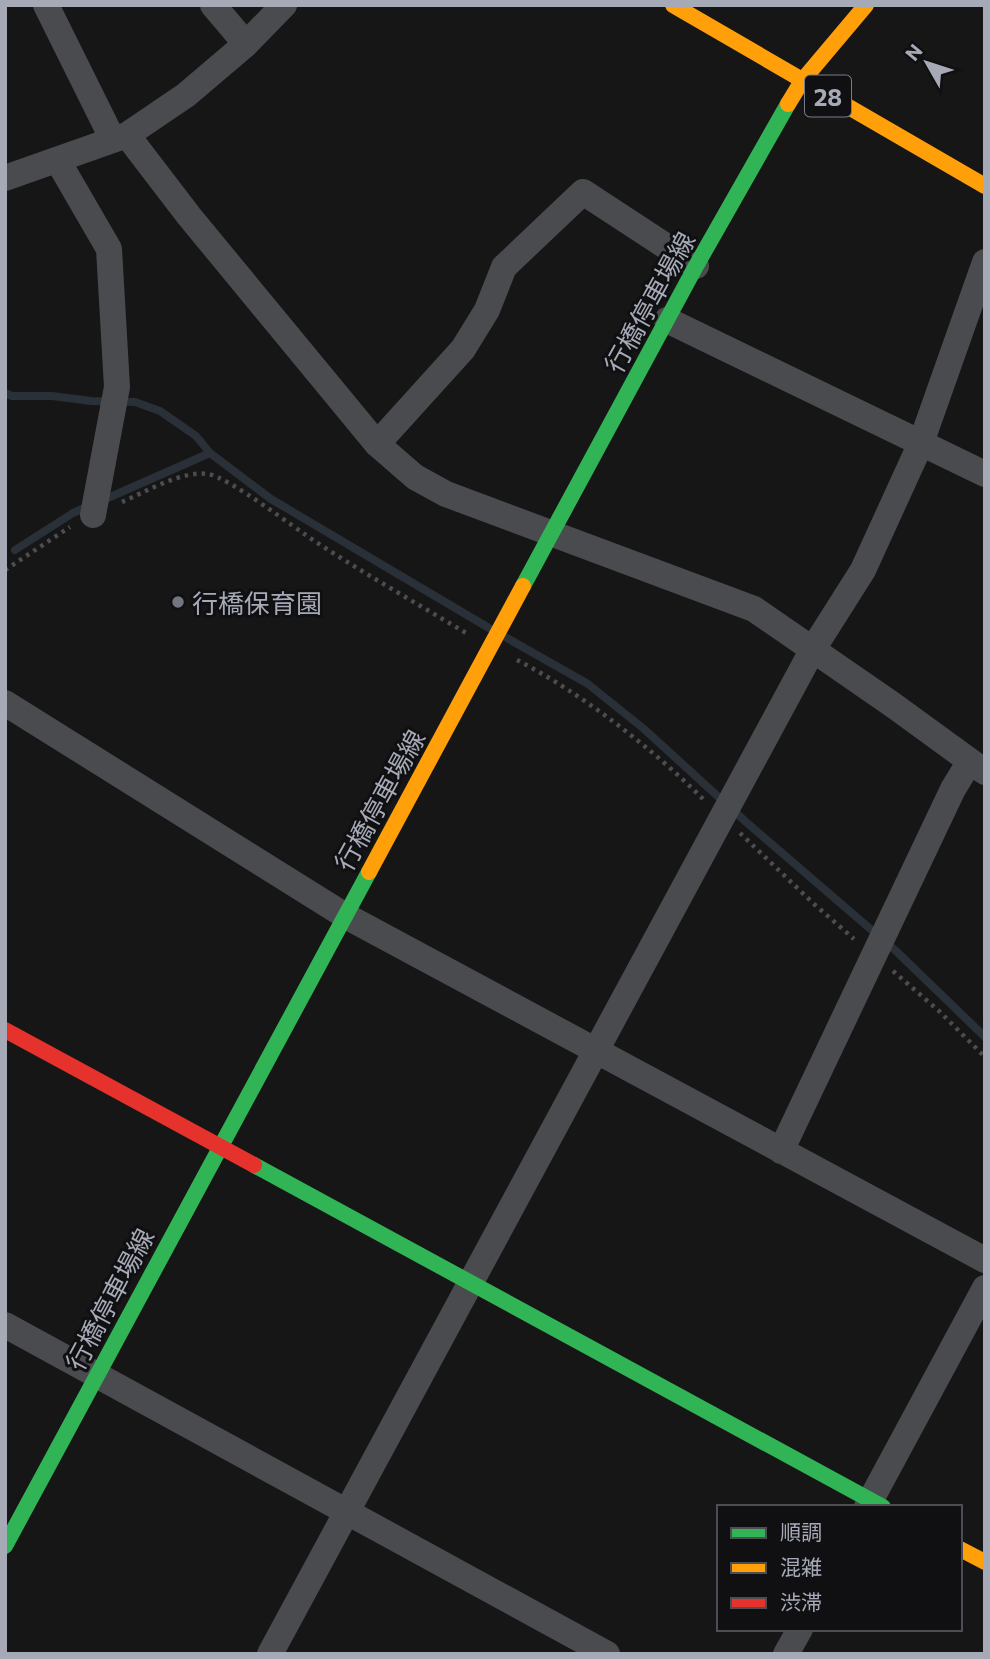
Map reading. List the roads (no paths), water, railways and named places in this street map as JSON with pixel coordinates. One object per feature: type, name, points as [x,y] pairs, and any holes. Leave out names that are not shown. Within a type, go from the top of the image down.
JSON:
[{"type":"main road","name":"28","points":[[673,5],[985,186]]},
{"type":"main road","name":"行橋停車場線","points":[[5,1546],[696,266],[802,82],[866,5]]},
{"type":"main road","points":[[5,1030],[874,1504]]},
{"type":"main road","points":[[962,1550],[985,1562]]},
{"type":"street","points":[[46,5],[120,138],[189,216],[377,444],[415,477],[446,494],[754,609],[978,767],[953,789],[781,1150]]},
{"type":"street","points":[[212,5],[246,44]]},
{"type":"street","points":[[5,178],[120,138],[186,95],[246,44],[284,5]]},
{"type":"street","points":[[58,161],[109,249],[117,387],[93,515]]},
{"type":"street","points":[[377,444],[463,349],[487,310],[504,267],[583,192],[696,266]]},
{"type":"street","points":[[270,1654],[813,649],[863,570],[921,443],[985,262]]},
{"type":"street","points":[[667,320],[985,474]]},
{"type":"street","points":[[5,703],[344,915],[985,1261]]},
{"type":"street","points":[[874,1504],[985,1288]]},
{"type":"street","points":[[5,1325],[607,1654]]},
{"type":"street","points":[[786,1654],[799,1631]]},
{"type":"waterway","points":[[5,393],[12,396],[135,402],[160,411],[196,436],[210,453],[271,499],[489,628]]},
{"type":"waterway","points":[[101,501],[210,453]]},
{"type":"waterway","points":[[15,550],[73,513],[89,506]]},
{"type":"waterway","points":[[507,638],[588,684],[644,729],[746,822],[896,951],[985,1037]]},
{"type":"place","name":"行橋保育園","points":[[178,602]]}]
